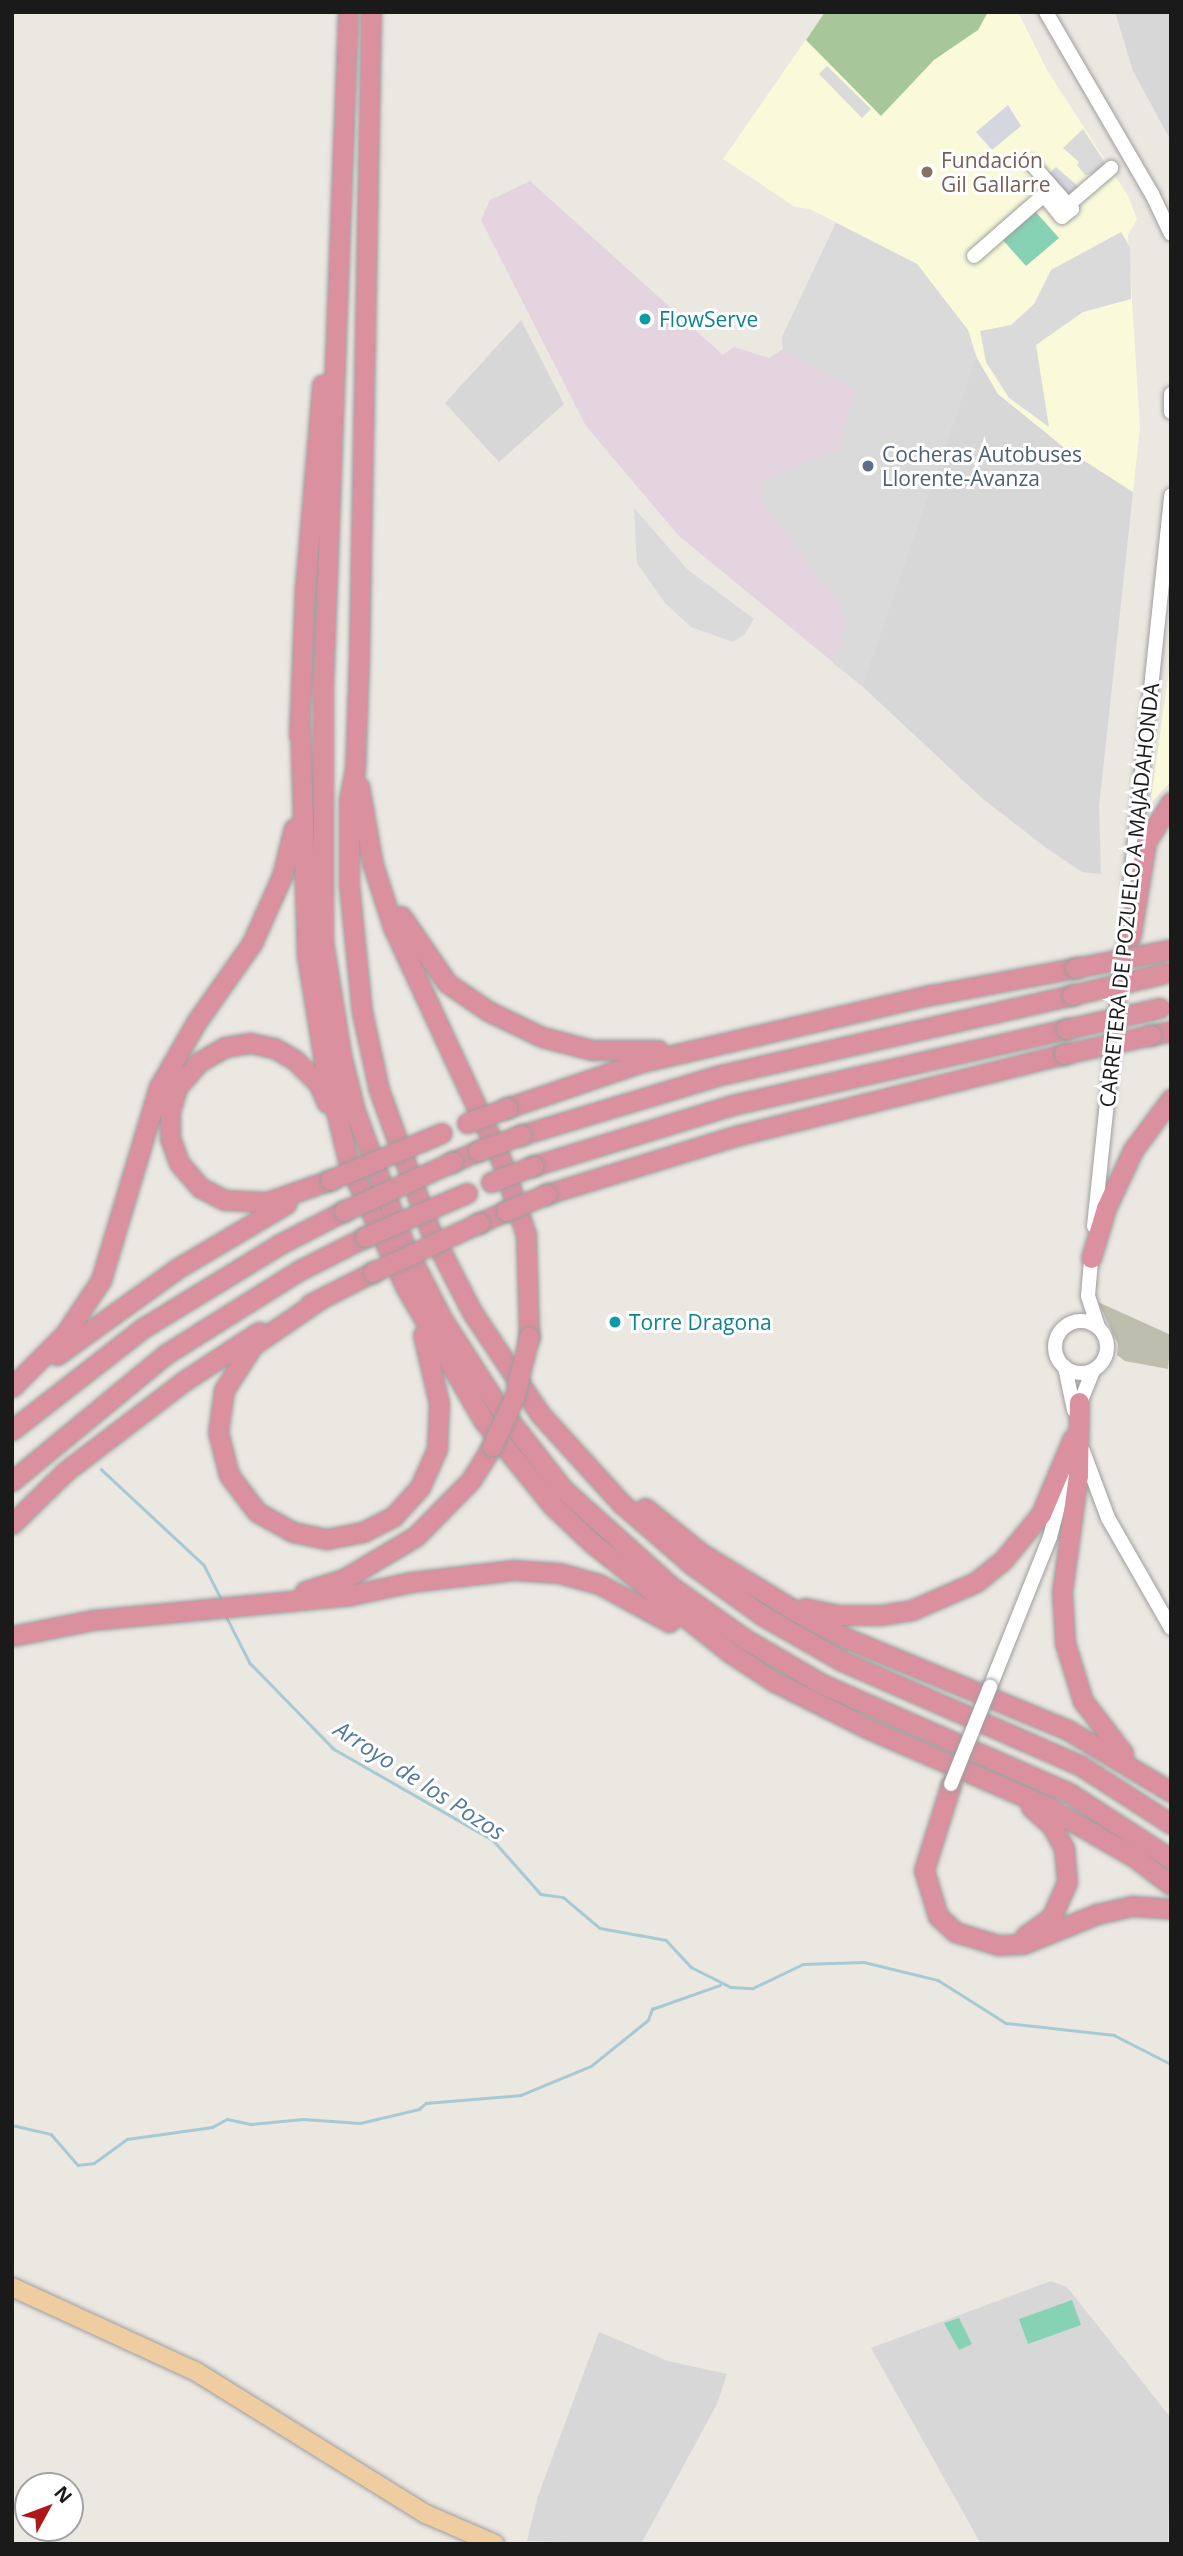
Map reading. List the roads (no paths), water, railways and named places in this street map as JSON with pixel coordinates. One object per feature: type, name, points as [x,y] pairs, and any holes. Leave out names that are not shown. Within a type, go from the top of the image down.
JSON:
[{"type":"highway","points":[[348,12],[322,725],[323,942],[341,1055],[355,1111],[379,1182],[422,1281],[496,1403],[564,1489],[672,1587],[745,1639],[813,1679],[1069,1793],[1171,1859]]},
{"type":"highway","points":[[371,12],[355,769],[349,801],[352,934],[379,1090],[430,1230],[497,1354],[590,1471],[657,1536],[726,1590],[850,1665],[1081,1766],[1171,1824]]},
{"type":"highway","points":[[12,1388],[65,1334],[101,1280],[159,1087],[197,1021],[252,943],[282,876],[293,832],[313,477],[327,338],[333,207],[341,176]]},
{"type":"highway","points":[[300,722],[307,956],[339,1128]]},
{"type":"highway","points":[[264,1603],[344,1579],[407,1542],[446,1508],[492,1446],[514,1398],[530,1337],[526,1235],[502,1162],[393,927],[373,865],[355,769]]},
{"type":"highway","points":[[1123,956],[1131,934],[1146,842],[1171,802]]},
{"type":"highway","points":[[373,865],[416,942],[447,983],[488,1012],[542,1037],[593,1050],[705,1048]]},
{"type":"highway","points":[[774,1681],[630,1577],[553,1506],[483,1420],[406,1287],[371,1219],[339,1128],[319,1084],[295,1060],[274,1048],[250,1043],[225,1047],[199,1062],[177,1087],[170,1111],[170,1138],[179,1163],[201,1188],[225,1200],[267,1202],[330,1180],[442,1133],[507,1108],[642,1062],[931,995],[1169,949]]},
{"type":"highway","points":[[12,1430],[143,1328],[280,1244],[344,1211],[478,1151],[521,1135],[716,1076],[1168,973]]},
{"type":"highway","points":[[12,1480],[166,1354],[300,1270],[365,1237],[491,1182],[533,1166],[732,1105],[1165,1007]]},
{"type":"highway","points":[[12,1524],[66,1471],[184,1381],[283,1317],[506,1211],[547,1194],[752,1131],[1064,1054],[1171,1031]]},
{"type":"highway","points":[[1091,1258],[1106,1208],[1133,1150],[1171,1099]]},
{"type":"highway","points":[[12,1388],[178,1268],[330,1180]]},
{"type":"highway","points":[[319,1300],[253,1345],[224,1390],[218,1432],[229,1475],[257,1512],[293,1532],[327,1539],[363,1532],[393,1517],[421,1487],[437,1449],[439,1403],[433,1364],[406,1287]]},
{"type":"highway","points":[[497,1354],[629,1495],[701,1553],[760,1592],[846,1638],[1068,1730],[1141,1771],[1171,1792]]},
{"type":"highway","points":[[1079,1402],[1062,1592],[1067,1657],[1092,1717],[1141,1771]]},
{"type":"highway","points":[[760,1592],[814,1611],[862,1616],[912,1610],[947,1598],[976,1582],[1026,1536],[1052,1494],[1075,1436]]},
{"type":"highway","points":[[12,1636],[93,1620],[351,1595],[470,1573],[559,1573],[599,1584],[774,1681],[1044,1805],[1171,1870]]},
{"type":"highway","points":[[951,1784],[927,1850],[927,1891],[938,1916],[955,1932],[998,1945],[1023,1944],[1097,1914],[1132,1906],[1171,1909]]},
{"type":"highway","points":[[998,1945],[1033,1932],[1051,1917],[1067,1882],[1064,1848],[1051,1825],[1001,1787]]},
{"type":"highway","points":[[1044,1805],[1134,1857],[1171,1885]]},
{"type":"main road","points":[[12,2287],[206,2376],[426,2514],[495,2544]]},
{"type":"street","points":[[1046,12],[1152,194],[1171,234]]},
{"type":"street","points":[[1055,12],[1081,76]]},
{"type":"street","points":[[1030,162],[1049,190],[1062,217],[1072,209],[1068,205],[1111,168]]},
{"type":"street","points":[[974,256],[1049,190]]},
{"type":"street","points":[[1171,394],[1171,412]]},
{"type":"street","name":"CARRETERA DE POZUELO A MAJADAHONDA","points":[[1098,1327],[1088,1296],[1091,1258],[1171,495]]},
{"type":"street","points":[[1151,684],[1171,605]]},
{"type":"street","name":"CARRETERA DE POZUELO A MAJADAHONDA","points":[[1073,1322],[1088,1296]]},
{"type":"street","points":[[951,1784],[1055,1521],[1075,1436],[1072,1390],[1065,1367],[1056,1355],[1056,1339],[1073,1322],[1098,1327],[1107,1351],[1093,1371],[1079,1402]]},
{"type":"street","points":[[1065,1367],[1093,1371]]},
{"type":"street","points":[[1075,1436],[1108,1518],[1171,1628]]},
{"type":"waterway","points":[[101,1469],[204,1565],[220,1597]]},
{"type":"waterway","name":"Arroyo de los Pozos","points":[[227,1618],[250,1663],[334,1749],[493,1840],[541,1894],[563,1897],[600,1928],[666,1940],[691,1967],[731,1987],[753,1988],[803,1964],[864,1962],[938,1980],[1006,2023],[1114,2035],[1171,2064]]},
{"type":"waterway","points":[[12,2125],[51,2134],[78,2165],[94,2163],[127,2139],[212,2127],[227,2119],[251,2124],[303,2119],[360,2123],[419,2109],[426,2103],[521,2095],[591,2066],[648,2020],[652,2009],[720,1985]]},
{"type":"place","name":"Fundación Gil Gallarre","points":[[927,172]]},
{"type":"place","name":"FlowServe","points":[[645,319]]},
{"type":"place","name":"Cocheras Autobuses Llorente-Avanza","points":[[868,466]]},
{"type":"place","name":"Torre Dragona","points":[[615,1322]]}]
